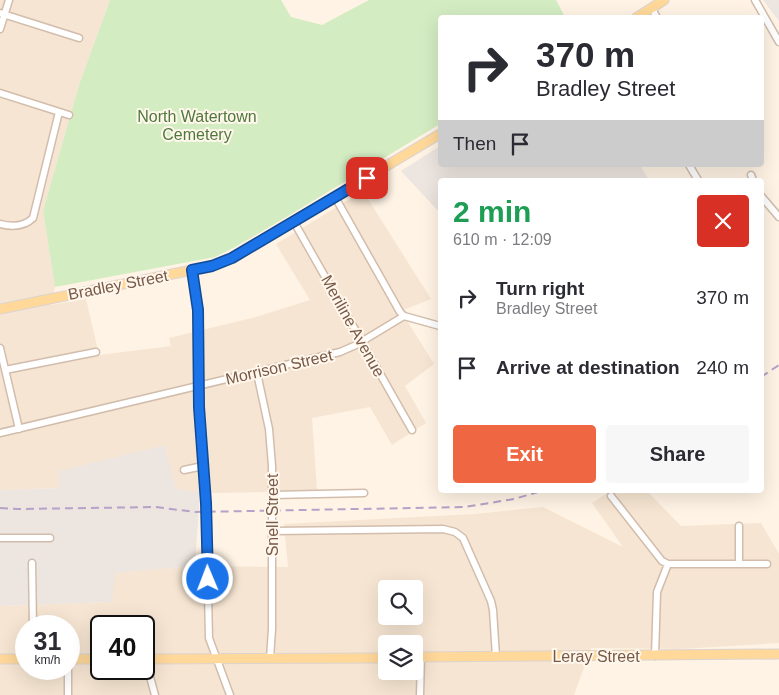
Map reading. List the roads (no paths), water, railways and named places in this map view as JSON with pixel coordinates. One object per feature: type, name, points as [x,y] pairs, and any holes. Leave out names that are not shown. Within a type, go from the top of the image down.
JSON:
[{"type":"main road","points":[[641,15],[664,0]]},
{"type":"main road","name":"Bradley Street","points":[[0,309],[212,266],[232,258],[438,135]]},
{"type":"main road","name":"Leray Street","points":[[423,657],[779,654]]},
{"type":"main road","points":[[155,659],[378,658]]},
{"type":"main road","points":[[0,659],[15,659]]},
{"type":"street","points":[[0,29],[2,14],[8,0]]},
{"type":"street","points":[[755,0],[764,15]]},
{"type":"street","points":[[652,8],[656,15]]},
{"type":"street","points":[[2,14],[79,38]]},
{"type":"street","points":[[764,16],[779,42]]},
{"type":"street","points":[[0,93],[70,115]]},
{"type":"street","points":[[0,224],[13,226],[28,223],[34,218],[59,112]]},
{"type":"street","points":[[690,167],[697,178]]},
{"type":"street","points":[[335,197],[400,312],[404,316],[438,325]]},
{"type":"street","points":[[764,199],[779,217]]},
{"type":"street","name":"Meriline Avenue","points":[[294,222],[412,430]]},
{"type":"street","points":[[192,270],[198,310],[199,386],[206,503],[209,638],[230,695]]},
{"type":"street","name":"Morrison Street","points":[[0,433],[340,352],[404,316]]},
{"type":"street","points":[[0,348],[19,429]]},
{"type":"street","points":[[5,370],[96,352]]},
{"type":"street","name":"Snell Street","points":[[257,372],[269,429],[272,466],[272,629],[270,658]]},
{"type":"street","points":[[184,470],[203,466]]},
{"type":"street","points":[[272,495],[364,493]]},
{"type":"street","points":[[611,496],[662,561],[668,564],[767,564]]},
{"type":"street","points":[[739,526],[739,564]]},
{"type":"street","points":[[273,531],[443,529],[455,532],[464,538],[491,601],[496,657]]},
{"type":"street","points":[[0,538],[50,538]]},
{"type":"street","points":[[32,563],[33,615]]},
{"type":"street","points":[[655,656],[657,592],[668,564]]},
{"type":"street","points":[[68,680],[68,695]]},
{"type":"street","points":[[150,680],[155,695]]},
{"type":"street","points":[[419,680],[420,695]]},
{"type":"railway","points":[[764,375],[779,365]]},
{"type":"railway","points":[[0,508],[156,507],[195,512],[465,507],[514,499],[535,493]]},
{"type":"park label","name":"North Watertown Cemetery","points":[[197,125]]}]
